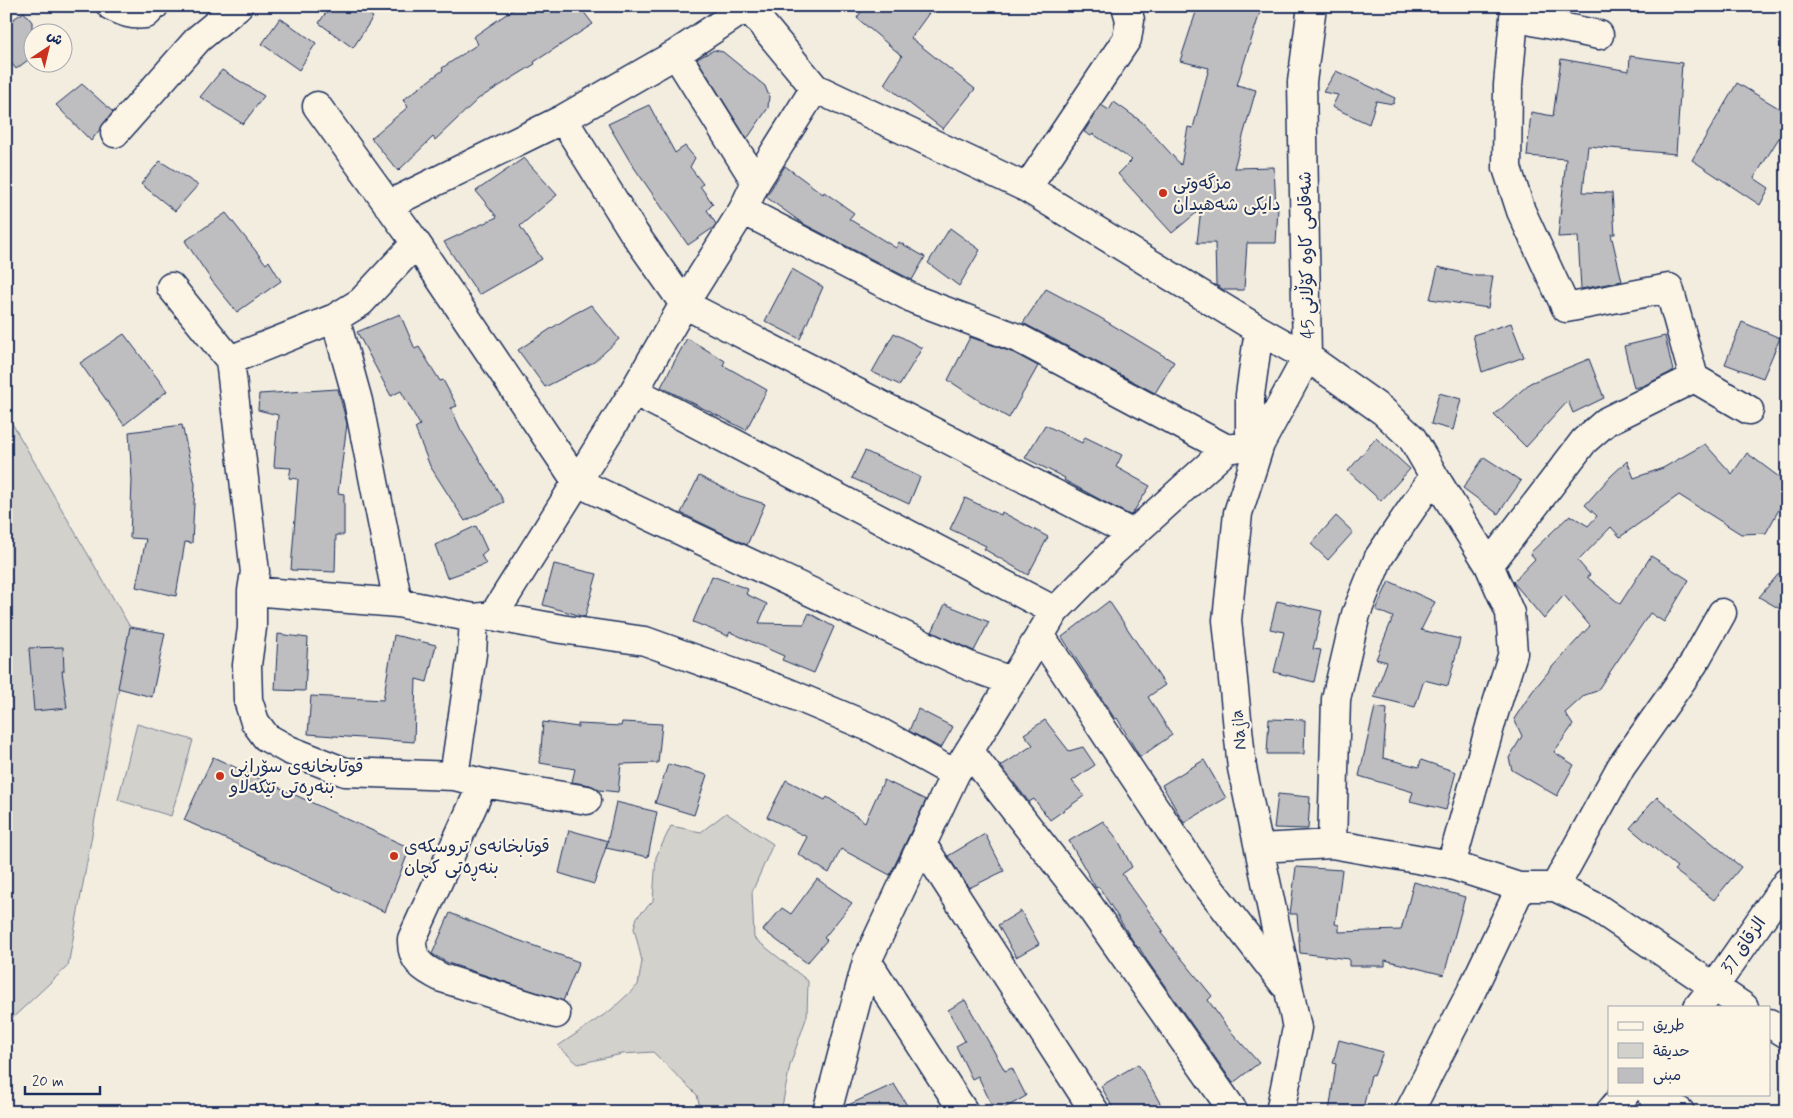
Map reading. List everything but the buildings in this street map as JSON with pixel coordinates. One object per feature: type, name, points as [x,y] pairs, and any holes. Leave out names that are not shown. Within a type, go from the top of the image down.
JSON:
[{"type":"street","points":[[111,6],[129,14],[137,15],[146,14],[154,6]]},
{"type":"street","points":[[115,133],[198,39],[238,6]]},
{"type":"street","points":[[388,205],[563,119],[676,54],[748,6],[815,88],[756,182],[743,210],[684,304],[634,391],[576,482],[484,617],[472,654],[454,776]]},
{"type":"street","points":[[1027,188],[1127,40],[1130,20],[1126,6]]},
{"type":"street","name":"شەقامی کاوە کۆڵانی 45","points":[[1307,357],[1302,82],[1312,6]]},
{"type":"street","points":[[1599,36],[1514,11],[1508,85],[1507,168],[1521,211],[1563,318],[1669,288],[1694,378],[1750,410]]},
{"type":"street","points":[[676,54],[756,182]]},
{"type":"street","name":"شەقامی کاوە کۆڵانی 45","points":[[815,88],[1027,188],[1259,330],[1307,357]]},
{"type":"street","points":[[317,106],[416,243],[576,482],[970,666],[1012,681]]},
{"type":"street","points":[[563,119],[634,233],[684,304],[1133,534]]},
{"type":"street","points":[[743,210],[916,300],[1020,339],[1227,449]]},
{"type":"street","points":[[230,360],[335,318],[361,302],[416,243]]},
{"type":"street","points":[[171,288],[230,360],[255,572],[252,591],[252,628],[247,665],[248,700],[255,722],[266,737],[289,750],[346,772],[454,776],[483,784],[587,800]]},
{"type":"street","points":[[335,318],[358,401],[398,603]]},
{"type":"street","points":[[1259,330],[1250,395],[1250,432],[1260,444]]},
{"type":"street","points":[[1307,357],[1383,411],[1412,438],[1489,565],[1510,613],[1513,653],[1493,716],[1451,865]]},
{"type":"street","name":"Najla","points":[[1280,1112],[1297,1028],[1242,768],[1227,620],[1238,513],[1260,444],[1307,357]]},
{"type":"street","points":[[1489,565],[1584,441],[1607,421],[1694,378]]},
{"type":"street","points":[[634,391],[1055,611]]},
{"type":"street","points":[[834,1104],[867,961],[962,762],[1055,611],[1114,551],[1227,449],[1260,444]]},
{"type":"street","points":[[1332,844],[1336,699],[1356,614],[1379,557],[1434,476]]},
{"type":"street","points":[[252,591],[398,603],[645,641],[784,691],[874,729],[962,762],[1088,904],[1234,1112]]},
{"type":"street","points":[[1555,887],[1621,767],[1694,663],[1722,613]]},
{"type":"street","points":[[1040,635],[1203,880],[1289,991]]},
{"type":"street","points":[[483,784],[412,940],[412,951],[419,963],[430,972],[442,978],[556,1014]]},
{"type":"street","points":[[922,844],[1095,1112]]},
{"type":"street","points":[[1258,848],[1332,844],[1451,865],[1521,887],[1555,887],[1596,907],[1706,997],[1740,1006]]},
{"type":"street","points":[[1409,1112],[1471,992],[1521,887]]},
{"type":"street","name":"الزقاق 37","points":[[1706,997],[1785,889]]},
{"type":"street","points":[[867,961],[964,1112]]},
{"type":"street","points":[[1770,1024],[1787,1034]]},
{"type":"street","points":[[1610,1112],[1623,1096]]},
{"type":"street","points":[[1653,1096],[1680,1112]]},
{"type":"green space","points":[[6,413],[130,627],[68,966],[6,1024]]},
{"type":"green space","points":[[137,724],[193,740],[171,816],[118,800]]},
{"type":"green space","points":[[726,813],[773,844],[752,892],[754,938],[808,981],[807,1016],[790,1065],[781,1112],[701,1112],[697,1095],[653,1052],[622,1054],[578,1064],[558,1046],[611,1010],[638,985],[642,961],[634,928],[637,917],[653,901],[656,857],[671,826],[701,832]]},
{"type":"place","name":"مزگەوتی دایکی شەهیدان","points":[[1163,193]]},
{"type":"place","name":"قوتابخانەی سۆرانی بنەڕەتی تێکەڵاو","points":[[220,776]]},
{"type":"place","name":"قوتابخانەی تروسکەی بنەڕەتی کچان","points":[[394,856]]}]
